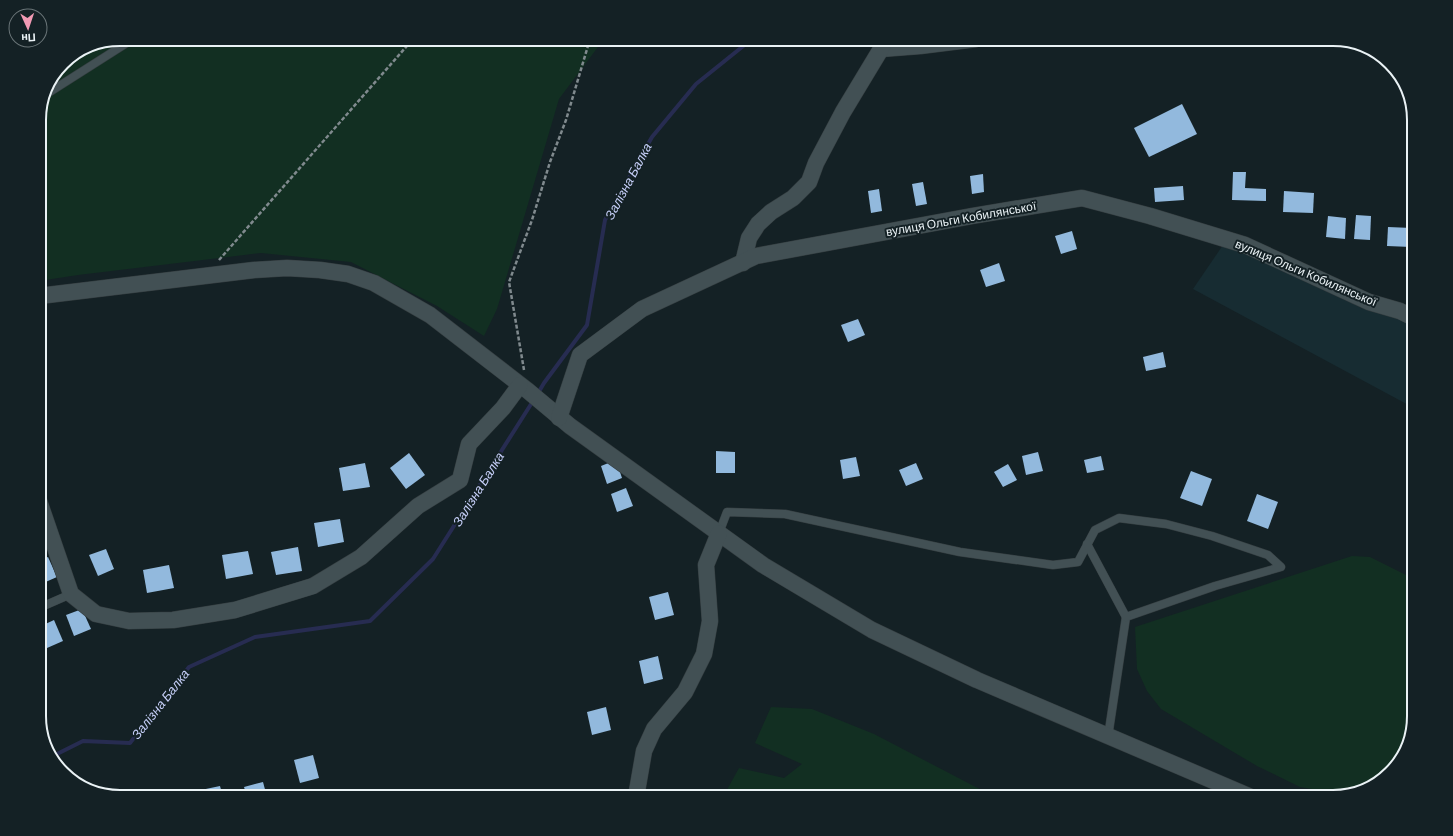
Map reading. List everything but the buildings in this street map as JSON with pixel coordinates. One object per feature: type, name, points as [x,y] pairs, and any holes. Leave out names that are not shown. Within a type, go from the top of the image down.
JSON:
[{"type":"street","points":[[743,263],[749,238],[758,224],[771,212],[793,198],[809,182],[816,163],[843,112],[882,46]]},
{"type":"street","name":"вулиця Ольги Кобилянської","points":[[558,417],[580,354],[642,309],[756,256],[972,216],[1082,198],[1150,216],[1244,245],[1369,302],[1407,314]]},
{"type":"street","points":[[46,295],[206,275],[287,268],[320,270],[348,274],[381,286],[430,315],[525,389],[558,417],[763,565],[872,630],[977,680],[1235,790]]},
{"type":"street","points":[[46,521],[72,594],[96,614],[129,621],[173,620],[235,610],[313,586],[361,557],[418,506],[460,480],[469,444],[502,408],[525,389]]},
{"type":"street","points":[[637,790],[644,751],[654,728],[685,692],[704,654],[710,621],[706,565],[719,533]]},
{"type":"lane","points":[[53,90],[122,46]]},
{"type":"lane","points":[[719,533],[728,512],[785,514],[960,552],[1053,565],[1078,562],[1095,530],[1119,518],[1166,524],[1212,536],[1268,555],[1281,567],[1215,586],[1126,618]]},
{"type":"lane","points":[[1087,544],[1126,618],[1108,736]]},
{"type":"lane","points":[[46,605],[72,594]]},
{"type":"path","points":[[206,275],[407,46]]},
{"type":"path","points":[[525,389],[509,282],[566,120],[588,46]]},
{"type":"shaded area","points":[[1223,245],[1407,321],[1407,404],[1193,289]]},
{"type":"green space","points":[[120,46],[599,46],[559,99],[497,309],[484,336],[437,306],[351,262],[261,253],[46,280],[46,116],[50,96],[64,71],[83,56],[96,50],[106,47]]},
{"type":"green space","points":[[1352,556],[1370,557],[1407,576],[1407,716],[1404,735],[1397,753],[1392,761],[1378,775],[1361,784],[1333,790],[1318,790],[1300,787],[1257,766],[1161,709],[1147,691],[1137,669],[1135,627]]},
{"type":"green space","points":[[771,707],[812,709],[874,734],[982,790],[727,790],[739,768],[784,778],[802,764],[755,743]]},
{"type":"waterway","name":"Залізна Балка","points":[[537,395],[544,383],[587,325],[605,220],[652,137],[696,84],[743,46]]},
{"type":"waterway","name":"Залізна Балка","points":[[57,754],[83,741],[130,743],[189,667],[255,637],[370,621],[433,559],[533,401]]}]
